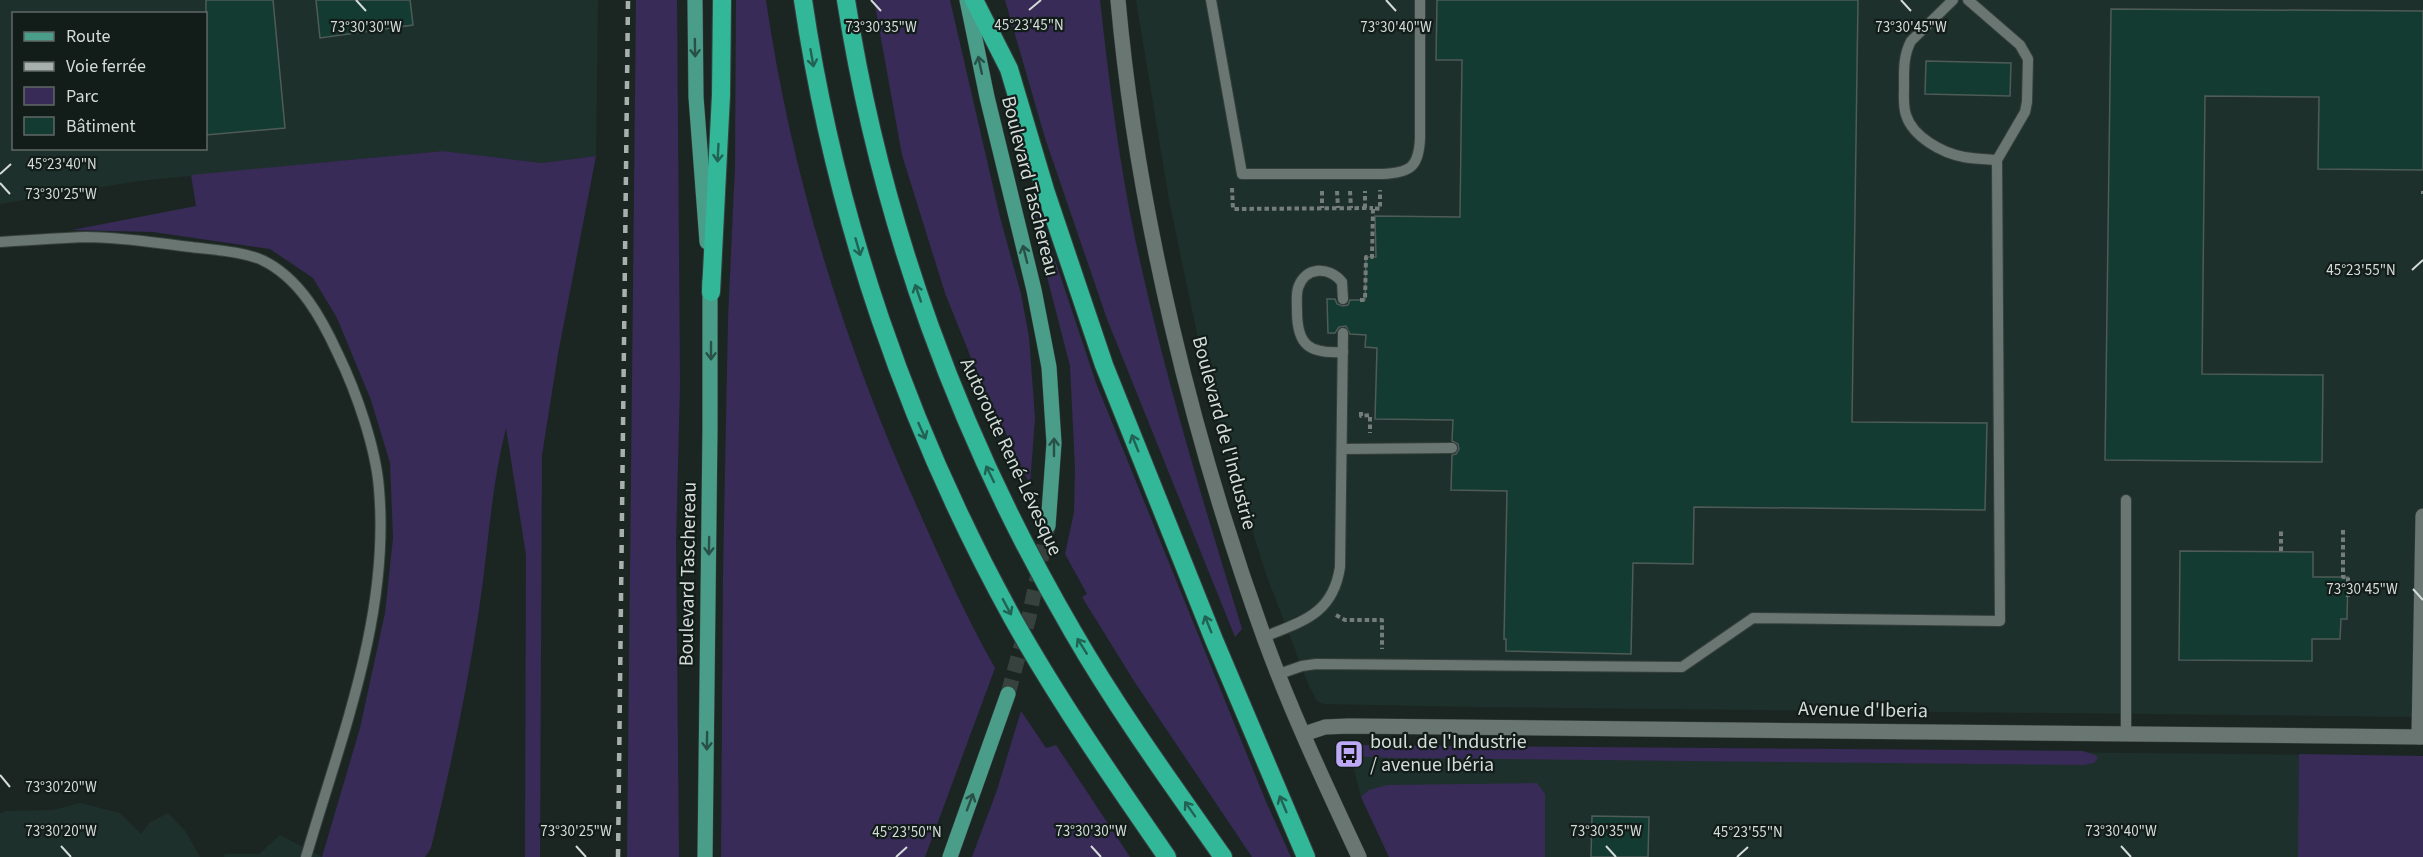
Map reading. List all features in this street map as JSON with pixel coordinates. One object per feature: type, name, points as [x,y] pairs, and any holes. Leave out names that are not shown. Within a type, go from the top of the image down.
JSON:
[{"type":"highway","points":[[711,292],[721,95],[722,0]]},
{"type":"highway","points":[[803,0],[813,64],[854,233],[884,330],[917,422],[974,545],[1013,619],[1073,717],[1167,857]]},
{"type":"highway","name":"Autoroute René-Lévesque","points":[[846,0],[866,106],[897,226],[943,364],[979,452],[1033,560],[1073,632],[1134,729],[1223,857]]},
{"type":"highway","points":[[975,0],[1009,69],[1064,249],[1120,407],[1218,650],[1306,857]]},
{"type":"main road","name":"Boulevard Taschereau","points":[[695,0],[696,97],[711,292],[705,857]]},
{"type":"main road","name":"Boulevard Taschereau","points":[[967,0],[987,98],[1034,290],[1048,359],[1054,443],[1048,526]]},
{"type":"main road","points":[[950,857],[1008,694]]},
{"type":"street","name":"Boulevard de l'Industrie","points":[[1118,0],[1143,176],[1168,303],[1211,471],[1264,637],[1359,857]]},
{"type":"street","points":[[2421,737],[2423,516]]},
{"type":"street","name":"Avenue d'Iberia","points":[[1304,734],[1332,726],[2421,737]]},
{"type":"lane","points":[[1211,0],[1242,174],[1398,174],[1411,167],[1420,152],[1420,0]]},
{"type":"lane","points":[[1953,0],[1911,41],[1907,49],[1904,63],[1905,114],[1918,135],[1941,149],[1963,157],[1997,160]]},
{"type":"lane","points":[[1279,674],[1316,664],[1682,667],[1753,618],[2000,621],[1997,160],[2025,112],[2028,59],[2020,45],[1968,0]]},
{"type":"lane","points":[[0,242],[88,237],[202,249],[250,257],[262,260],[294,284],[321,318],[349,376],[365,424],[379,486],[380,551],[374,614],[360,673],[306,857]]},
{"type":"lane","points":[[1343,299],[1342,282],[1331,271],[1323,269],[1308,275],[1298,288],[1297,328],[1303,342],[1320,351],[1343,352]]},
{"type":"lane","points":[[1264,637],[1315,614],[1324,607],[1338,583],[1343,333]]},
{"type":"lane","points":[[1342,449],[1452,448]]},
{"type":"lane","points":[[2126,500],[2126,734]]},
{"type":"path","points":[[1233,209],[1380,209],[1380,190]]},
{"type":"path","points":[[1357,300],[1365,300],[1366,257],[1372,257],[1373,208]]},
{"type":"path","points":[[1361,404],[1361,416],[1370,415],[1370,439]]},
{"type":"path","points":[[2281,530],[2281,551]]},
{"type":"path","points":[[2343,530],[2343,577],[2348,577],[2348,600]]},
{"type":"path","points":[[1335,614],[1345,620],[1382,620],[1382,650]]},
{"type":"shaded area","points":[[0,0],[598,0],[596,156],[542,163],[443,151],[138,181],[0,204]]},
{"type":"shaded area","points":[[1136,0],[2423,0],[2423,717],[1476,707],[1324,704],[1317,701],[1309,686],[1266,574],[1205,372],[1169,200]]},
{"type":"shaded area","points":[[1350,746],[2423,756],[2423,857],[1389,857],[1361,797],[1349,750]]},
{"type":"shaded area","points":[[80,803],[120,813],[141,834],[149,823],[168,813],[185,831],[200,857],[0,857],[0,814],[6,811],[53,810]]},
{"type":"shaded area","points":[[280,835],[322,857],[224,857],[225,854],[259,854]]},
{"type":"green space","points":[[636,0],[677,0],[680,384],[676,543],[679,857],[627,857]]},
{"type":"green space","points":[[736,0],[766,0],[790,132],[824,260],[844,323],[891,447],[918,509],[964,610],[995,668],[925,857],[721,857],[723,574],[728,319],[735,166]]},
{"type":"green space","points":[[874,0],[950,0],[1000,217],[1021,294],[1029,337],[1035,418],[1030,485],[1004,429],[1000,430],[945,293],[902,155]]},
{"type":"green space","points":[[1005,0],[1100,0],[1124,183],[1136,243],[1172,389],[1242,629],[1235,637],[1107,319],[1045,138]]},
{"type":"green space","points":[[443,151],[542,163],[596,156],[558,354],[542,455],[540,857],[525,857],[526,555],[506,428],[493,496],[469,670],[431,848],[425,857],[322,857],[360,728],[385,613],[393,538],[390,463],[371,400],[337,318],[313,278],[270,249],[153,232],[72,230],[196,206],[191,175]]},
{"type":"green space","points":[[1033,194],[1096,383],[1267,804],[1291,857],[1252,857],[1134,681],[1082,597],[1087,594],[1065,554],[1074,512],[1075,469],[1070,366],[1026,195]]},
{"type":"green space","points":[[1021,711],[1046,748],[1056,745],[1130,857],[972,857],[997,790]]},
{"type":"green space","points":[[1350,746],[2083,751],[2098,758],[2094,763],[2084,765],[1393,758],[1353,756],[1349,750]]},
{"type":"green space","points":[[2299,754],[2423,756],[2423,857],[2298,857]]},
{"type":"green space","points":[[1537,783],[1545,794],[1545,857],[1389,857],[1361,797],[1369,790],[1387,785]]},
{"type":"building","points":[[206,0],[273,0],[285,128],[207,135]]},
{"type":"building","points":[[316,0],[410,0],[413,25],[320,38]]},
{"type":"building","points":[[1437,0],[1858,0],[1852,422],[1987,423],[1985,510],[1694,507],[1693,564],[1633,563],[1631,654],[1506,651],[1506,639],[1504,639],[1507,491],[1451,490],[1452,455],[1456,454],[1459,449],[1458,444],[1452,441],[1453,420],[1375,419],[1377,348],[1365,347],[1366,335],[1350,334],[1346,326],[1339,327],[1335,333],[1328,333],[1327,299],[1335,299],[1337,304],[1343,306],[1348,305],[1350,300],[1365,300],[1366,257],[1376,257],[1375,216],[1460,217],[1462,60],[1436,60]]},
{"type":"building","points":[[2111,9],[2423,11],[2423,170],[2318,169],[2319,97],[2205,96],[2202,374],[2323,375],[2322,462],[2105,460]]},
{"type":"building","points":[[1926,61],[2011,63],[2010,96],[1925,94]]},
{"type":"building","points":[[2180,551],[2313,552],[2313,577],[2348,577],[2347,619],[2341,619],[2340,639],[2312,639],[2312,661],[2179,660]]},
{"type":"building","points":[[1592,816],[1649,817],[1648,857],[1591,857]]},
{"type":"tunnel","points":[[1008,694],[1029,617],[1048,526]]},
{"type":"railway","points":[[618,857],[628,0]]},
{"type":"place","name":"boul. de l'Industrie / avenue Ibéria","points":[[1349,754]]}]
